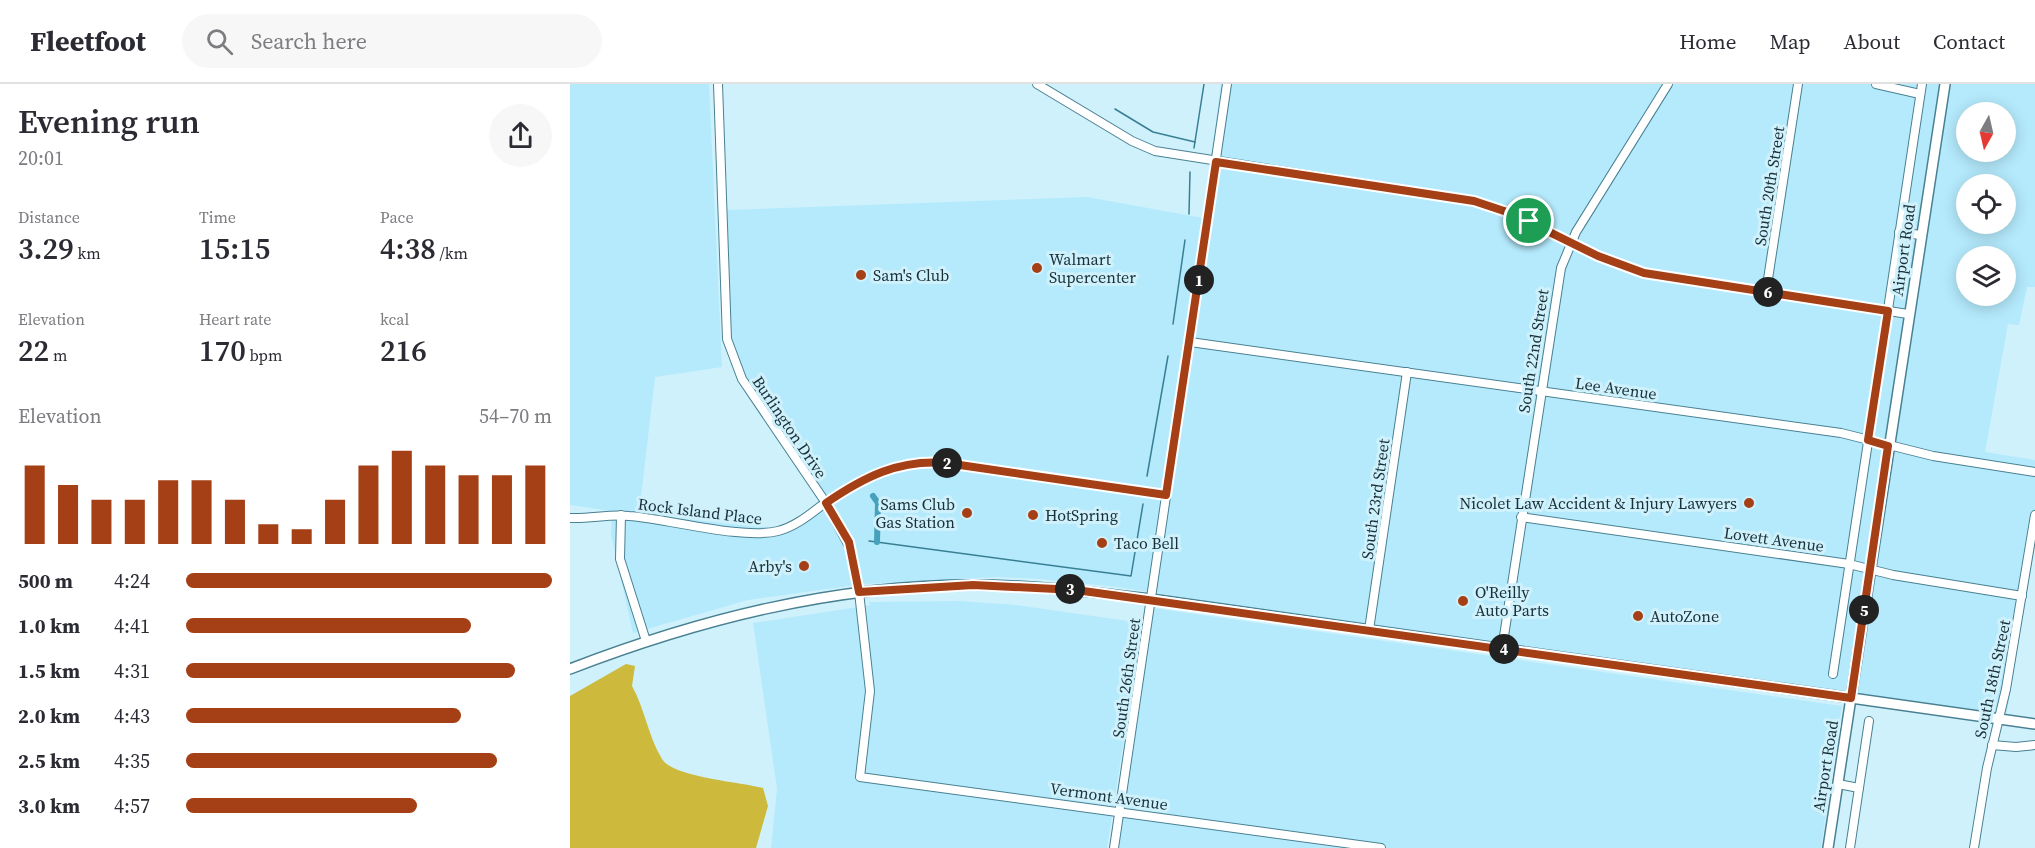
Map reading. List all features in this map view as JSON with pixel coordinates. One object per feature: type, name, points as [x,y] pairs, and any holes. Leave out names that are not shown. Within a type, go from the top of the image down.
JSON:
[{"type":"main road","name":"Airport Road","points":[[1828,848],[1920,235],[1945,84]]},
{"type":"main road","points":[[570,669],[646,641],[749,612],[859,592],[985,585],[1066,589],[1151,599],[2035,724]]},
{"type":"street","name":"Burlington Drive","points":[[718,84],[725,317],[728,345],[742,380],[826,503],[849,542],[859,592],[870,692],[860,777]]},
{"type":"street","points":[[1037,84],[1143,147],[1165,154],[1474,201],[1513,214],[1610,261],[1644,273],[1908,314]]},
{"type":"street","name":"South 26th Street","points":[[1114,848],[1227,84]]},
{"type":"street","name":"South 22nd Street","points":[[1502,649],[1557,285],[1571,242],[1668,84]]},
{"type":"street","name":"South 20th Street","points":[[1766,292],[1798,84]]},
{"type":"street","points":[[1876,84],[1920,94]]},
{"type":"street","points":[[1833,674],[1922,84]]},
{"type":"street","points":[[1899,232],[1920,235]]},
{"type":"street","name":"Lee Avenue","points":[[1190,342],[1829,432],[1933,456],[2035,472]]},
{"type":"street","name":"South 23rd Street","points":[[1369,630],[1407,372]]},
{"type":"street","name":"Rock Island Place","points":[[570,518],[621,515],[763,533],[790,527],[871,475],[894,467],[923,462],[1166,495]]},
{"type":"street","points":[[621,515],[620,559],[646,641]]},
{"type":"street","name":"South 18th Street","points":[[1974,848],[2022,596],[2035,515]]},
{"type":"street","name":"Lovett Avenue","points":[[1521,518],[1849,564],[1870,571],[2022,596]]},
{"type":"street","points":[[1850,848],[1869,721]]},
{"type":"street","points":[[1992,745],[2016,747],[2035,745]]},
{"type":"street","name":"Vermont Avenue","points":[[860,777],[1381,848]]},
{"type":"street","points":[[1838,784],[1859,788]]},
{"type":"shaded area","points":[[570,84],[709,84],[722,367],[655,377],[639,514],[771,528],[793,522],[827,496],[744,373],[734,348],[728,327],[726,210],[1087,197],[1203,218],[1221,84],[2035,84],[2035,287],[2027,287],[2019,325],[2008,324],[1985,452],[2035,460],[2035,539],[2007,713],[1932,706],[1436,636],[1117,587],[1040,579],[998,577],[864,584],[748,600],[633,633],[611,535],[612,511],[570,505]]},
{"type":"shaded area","points":[[959,601],[1016,605],[1142,623],[1107,848],[771,848],[777,789],[753,623],[871,605],[868,602]]},
{"type":"shaded area","points":[[1152,608],[1842,706],[1821,848],[1117,848]]},
{"type":"shaded area","points":[[626,664],[635,666],[632,686],[657,750],[668,765],[692,775],[763,788],[768,806],[756,848],[570,848],[570,696]]},
{"type":"waterway","points":[[1194,148],[1204,84]]},
{"type":"waterway","points":[[1115,109],[1153,132],[1195,142]]},
{"type":"waterway","points":[[1189,214],[1190,172]]},
{"type":"waterway","points":[[1173,324],[1185,240]]},
{"type":"waterway","points":[[1147,476],[1168,356]]},
{"type":"waterway","points":[[873,496],[878,503],[877,542]]},
{"type":"waterway","points":[[869,541],[1131,576],[1143,504]]},
{"type":"place","name":"Walmart Supercenter","points":[[1037,268]]},
{"type":"place","name":"Sam's Club","points":[[861,275]]},
{"type":"place","name":"Nicolet Law Accident & Injury Lawyers","points":[[1749,503]]},
{"type":"place","name":"Sams Club Gas Station","points":[[967,513]]},
{"type":"place","name":"HotSpring","points":[[1033,515]]},
{"type":"place","name":"Taco Bell","points":[[1102,543]]},
{"type":"place","name":"Arby's","points":[[804,566]]},
{"type":"place","name":"O'Reilly Auto Parts","points":[[1463,601]]},
{"type":"place","name":"AutoZone","points":[[1638,616]]},
{"type":"route","points":[[1216,162],[1460,198],[1496,208],[1529,221],[1598,256],[1644,273],[1888,311],[1868,440],[1888,446],[1851,698],[1076,590],[973,585],[909,587],[859,592],[849,542],[826,503],[882,470],[916,463],[936,462],[1166,495],[1216,162]]}]
